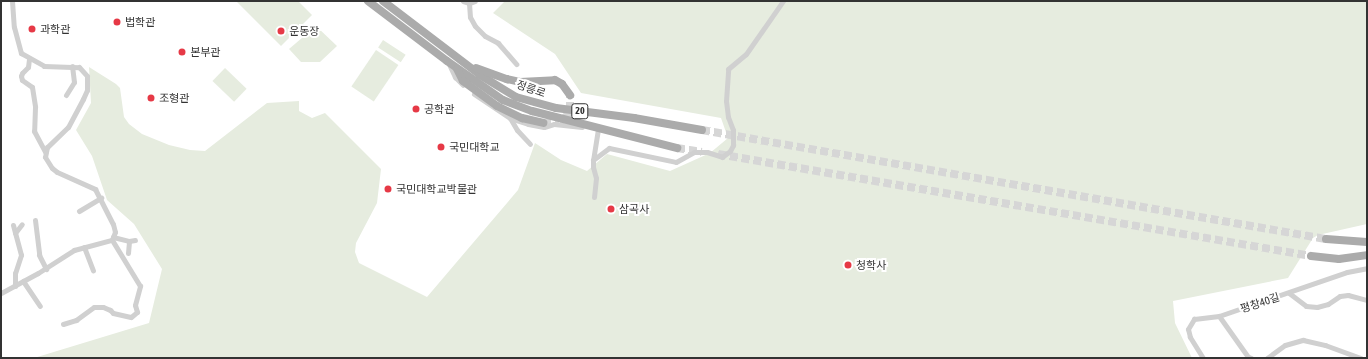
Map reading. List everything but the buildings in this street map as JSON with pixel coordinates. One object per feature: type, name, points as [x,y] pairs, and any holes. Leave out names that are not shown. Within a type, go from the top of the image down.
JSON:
[{"type":"main road","name":"정릉로","points":[[368,1],[399,26],[503,100],[518,106],[644,138],[677,148]]},
{"type":"main road","name":"정릉로","points":[[383,1],[467,66],[498,88],[516,97],[534,103],[702,130]]},
{"type":"main road","points":[[399,26],[400,22],[429,43],[442,46]]},
{"type":"main road","points":[[467,66],[520,82],[532,82],[546,79],[555,80],[562,84],[570,95]]},
{"type":"main road","points":[[455,67],[463,81],[497,106],[522,118],[543,123]]},
{"type":"main road","points":[[1326,239],[1367,242]]},
{"type":"main road","points":[[1311,256],[1339,259],[1367,254]]},
{"type":"street","points":[[12,1],[14,27],[21,53],[29,59],[44,66],[79,67],[87,76],[87,90],[72,121],[50,142],[45,152]]},
{"type":"street","points":[[463,1],[469,3],[475,1]]},
{"type":"street","points":[[593,160],[609,148],[676,162],[694,152],[707,152],[722,157],[730,152],[734,140],[726,101],[728,69],[746,54],[783,1]]},
{"type":"street","points":[[469,3],[470,17],[475,26],[485,36],[498,43],[516,64]]},
{"type":"street","points":[[29,59],[28,67],[21,76],[22,80],[32,87],[35,107],[34,132],[45,152],[45,157],[52,168],[62,174],[92,186],[101,198],[113,224],[115,232],[112,239]]},
{"type":"street","name":"정릉로","points":[[447,61],[455,77],[462,84],[484,102],[510,118],[539,127],[562,124],[644,138]]},
{"type":"street","points":[[66,95],[74,82],[72,66]]},
{"type":"street","name":"정릉로","points":[[510,118],[517,130],[530,144]]},
{"type":"street","points":[[594,197],[596,178],[593,160],[598,129]]},
{"type":"street","points":[[78,211],[101,198]]},
{"type":"street","points":[[35,220],[39,255],[46,268]]},
{"type":"street","points":[[15,233],[22,224]]},
{"type":"street","points":[[13,225],[21,255],[16,273],[15,286]]},
{"type":"street","points":[[63,324],[76,320],[94,307],[103,307],[113,313],[131,318],[138,312],[135,305],[140,286],[112,239]]},
{"type":"street","points":[[1,293],[23,282],[74,250],[112,239],[129,241],[135,240]]},
{"type":"street","points":[[128,253],[129,241]]},
{"type":"street","points":[[84,247],[93,270]]},
{"type":"street","name":"평창40길","points":[[1204,358],[1190,337],[1188,329],[1194,319],[1220,316],[1347,272],[1367,268]]},
{"type":"street","points":[[23,282],[40,306]]},
{"type":"street","points":[[1289,293],[1306,306],[1317,307],[1328,304],[1340,296],[1348,295],[1367,300]]},
{"type":"street","points":[[1220,316],[1248,356],[1251,358]]},
{"type":"street","points":[[1267,358],[1285,345],[1303,340],[1325,345],[1361,358]]},
{"type":"shaded area","name":"운동장","points":[[236,1],[298,1],[312,15],[281,46]]},
{"type":"shaded area","points":[[505,1],[1367,1],[1367,224],[1318,235],[1313,238],[1288,278],[1173,301],[1175,323],[1192,358],[34,358],[149,323],[162,269],[134,224],[107,200],[92,156],[76,130],[91,103],[89,67],[120,88],[124,117],[129,124],[142,134],[169,145],[190,150],[205,151],[267,103],[299,101],[299,111],[312,118],[325,113],[381,169],[377,203],[356,243],[355,252],[359,263],[427,297],[518,190],[535,143],[561,160],[587,171],[607,154],[670,171],[710,153],[728,138],[721,118],[581,93],[555,54],[493,13]]},
{"type":"shaded area","points":[[316,26],[337,46],[320,62],[301,62],[289,49]]},
{"type":"shaded area","points":[[383,40],[406,55],[401,62],[378,48]]},
{"type":"shaded area","points":[[376,50],[398,65],[374,102],[351,86]]},
{"type":"shaded area","points":[[225,68],[247,89],[234,102],[212,81]]},
{"type":"tunnel","points":[[543,123],[559,121],[566,117],[570,110],[570,95]]},
{"type":"tunnel","points":[[702,130],[1326,239]]},
{"type":"tunnel","points":[[677,148],[702,152]]},
{"type":"tunnel","points":[[718,154],[1311,256]]},
{"type":"place","name":"법학관","points":[[117,22]]},
{"type":"place","name":"과학관","points":[[32,29]]},
{"type":"place","name":"운동장","points":[[281,31]]},
{"type":"place","name":"본부관","points":[[182,52]]},
{"type":"place","name":"조형관","points":[[151,98]]},
{"type":"place","name":"공학관","points":[[416,109]]},
{"type":"place","name":"국민대학교","points":[[441,147]]},
{"type":"place","name":"국민대학교박물관","points":[[388,189]]},
{"type":"place","name":"삼곡사","points":[[611,209]]},
{"type":"place","name":"청학사","points":[[848,265]]}]
